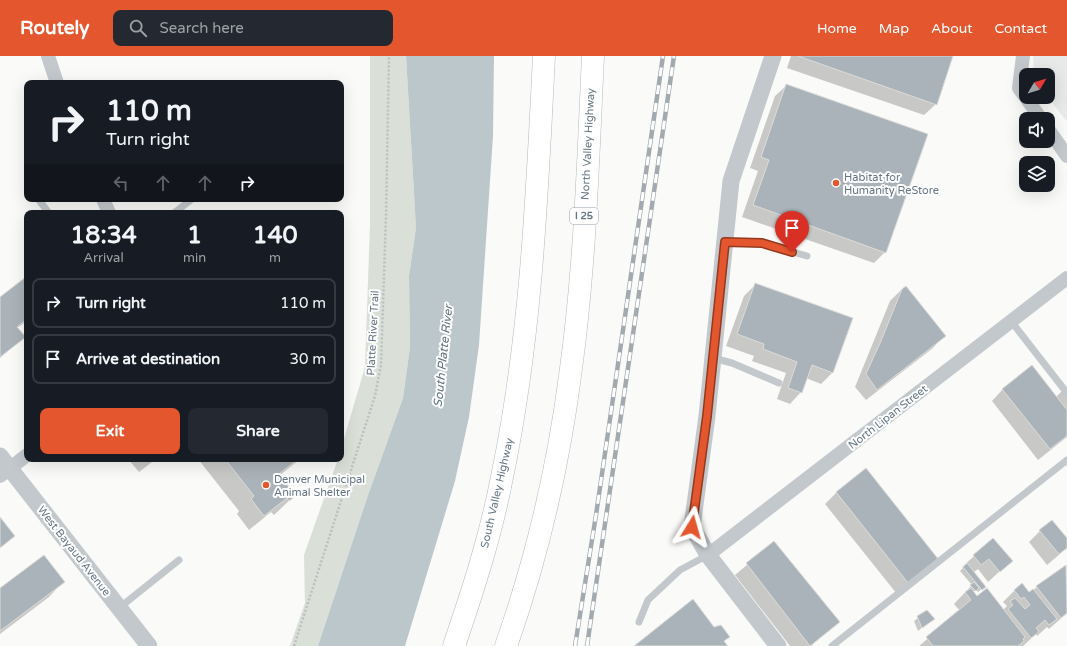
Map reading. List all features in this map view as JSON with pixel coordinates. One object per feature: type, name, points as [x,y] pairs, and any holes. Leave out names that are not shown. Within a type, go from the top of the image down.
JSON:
[{"type":"highway","name":"South Valley Highway","points":[[454,646],[479,569],[499,492],[513,420],[524,336],[532,254],[544,56]]},
{"type":"highway","name":"North Valley Highway","points":[[506,646],[531,568],[550,494],[570,376],[579,295],[593,56]]},
{"type":"street","points":[[772,56],[731,181],[713,358],[692,527],[708,555],[778,646]]},
{"type":"street","points":[[1023,56],[1019,88],[1036,112]]},
{"type":"street","points":[[50,57],[56,80]]},
{"type":"street","points":[[1055,139],[1067,156]]},
{"type":"street","name":"North Lipan Street","points":[[708,555],[1067,278]]},
{"type":"street","points":[[3,466],[24,456]]},
{"type":"street","name":"West Bayaud Avenue","points":[[3,466],[149,646]]},
{"type":"lane","points":[[40,202],[47,210]]},
{"type":"lane","points":[[178,210],[188,202]]},
{"type":"lane","points":[[725,242],[762,243],[807,256]]},
{"type":"lane","points":[[1011,321],[1067,393]]},
{"type":"lane","points":[[713,358],[732,363],[779,383]]},
{"type":"lane","points":[[832,646],[1067,460]]},
{"type":"lane","points":[[639,622],[648,600],[680,570],[708,555]]},
{"type":"lane","points":[[119,608],[179,560]]},
{"type":"path","name":"Platte River Trail","points":[[294,646],[375,396],[381,365],[389,56]]},
{"type":"shaded area","points":[[370,56],[406,56],[416,228],[409,276],[410,347],[403,398],[367,498],[318,646],[290,646],[305,603],[304,555],[337,462],[344,462],[344,439],[365,367],[370,224]]},
{"type":"shaded area","points":[[1033,56],[1067,56],[1067,122],[1053,104],[1055,104],[1055,68],[1034,68]]},
{"type":"water","name":"South Platte River","points":[[406,56],[494,56],[493,136],[479,345],[469,417],[455,481],[405,646],[318,646],[367,498],[403,398],[410,347],[409,276],[416,228]]},
{"type":"building","points":[[798,56],[953,56],[937,105]]},
{"type":"building","name":"Habitat for Humanity ReStore","points":[[786,84],[928,134],[886,253],[753,205],[769,160],[761,157]]},
{"type":"building","points":[[24,278],[24,321],[17,327],[24,335],[24,339],[0,357],[0,297]]},
{"type":"building","points":[[755,283],[853,318],[833,373],[812,365],[802,393],[788,388],[797,362],[763,349],[764,344],[737,334]]},
{"type":"building","points":[[906,286],[946,336],[877,390],[866,374],[902,289]]},
{"type":"building","points":[[1032,365],[1067,410],[1067,436],[1050,449],[1002,389]]},
{"type":"building","name":"Denver Municipal Animal Shelter","points":[[227,462],[294,462],[279,474],[296,496],[289,501],[287,498],[264,516],[251,499],[254,496]]},
{"type":"building","points":[[866,468],[939,560],[909,584],[836,492]]},
{"type":"building","points":[[0,517],[15,536],[0,548]]},
{"type":"building","points":[[1052,520],[1067,538],[1067,548],[1059,554],[1039,530]]},
{"type":"building","points":[[993,538],[1013,561],[1000,572],[989,559],[981,565],[973,555]]},
{"type":"building","points":[[774,541],[840,622],[810,646],[746,563]]},
{"type":"building","points":[[44,555],[65,582],[0,631],[0,588]]},
{"type":"building","points":[[967,563],[986,587],[982,590],[963,567]]},
{"type":"building","points":[[1066,565],[1067,613],[1061,618],[1036,586]]},
{"type":"building","points":[[974,582],[979,588],[976,591],[970,585]]},
{"type":"building","points":[[1022,583],[1029,592],[1033,589],[1057,619],[1049,625],[1045,620],[1036,628],[1039,632],[1031,638],[1008,609],[1013,605],[1010,601],[1015,598],[1025,609],[1030,605],[1024,597],[1021,599],[1014,590]]},
{"type":"building","points":[[971,588],[977,596],[987,588],[1025,637],[1023,639],[1024,641],[1018,646],[933,646],[926,637],[971,600],[965,592]]},
{"type":"building","points":[[693,599],[714,627],[721,625],[730,637],[724,641],[728,646],[634,646]]},
{"type":"building","points":[[927,610],[935,619],[922,628],[917,616]]},
{"type":"railway","points":[[575,646],[596,515],[663,56]]},
{"type":"railway","points":[[587,646],[674,56]]},
{"type":"place","name":"Habitat for Humanity ReStore","points":[[836,183]]},
{"type":"place","name":"Denver Municipal Animal Shelter","points":[[266,485]]},
{"type":"route","points":[[692,527],[707,416],[725,242],[762,243],[792,252]]}]
